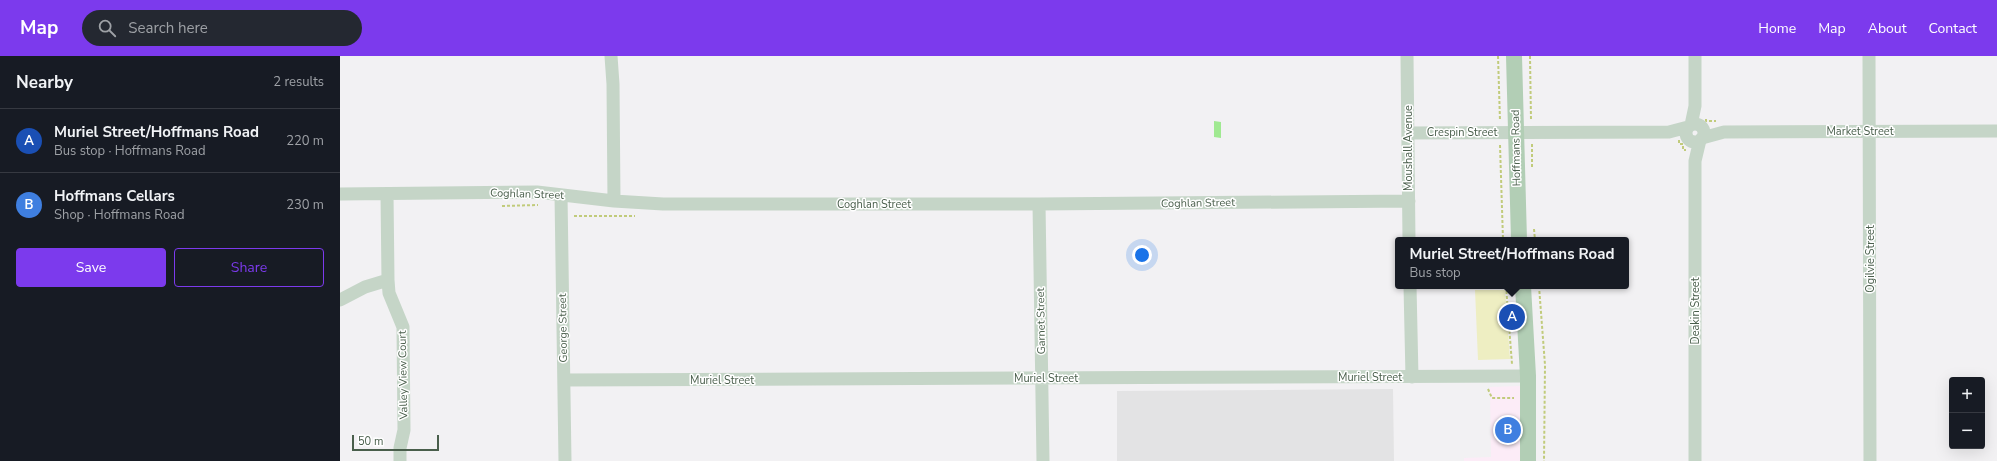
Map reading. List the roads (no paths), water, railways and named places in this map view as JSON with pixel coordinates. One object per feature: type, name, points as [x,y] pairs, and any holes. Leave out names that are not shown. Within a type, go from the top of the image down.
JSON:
[{"type":"main road","name":"Hoffmans Road","points":[[1514,56],[1508,132],[1519,237]]},
{"type":"main road","points":[[1523,289],[1528,376],[1528,461]]},
{"type":"street","points":[[611,56],[613,84],[614,201]]},
{"type":"street","points":[[613,84],[615,56]]},
{"type":"street","name":"Moushall Avenue","points":[[1407,56],[1409,237]]},
{"type":"street","name":"Deakin Street","points":[[1695,56],[1695,461]]},
{"type":"street","name":"Ogilvie Street","points":[[1869,56],[1870,461]]},
{"type":"street","name":"Market Street","points":[[1508,132],[1695,133],[1997,131]]},
{"type":"street","name":"Crespin Street","points":[[1409,133],[1508,132]]},
{"type":"street","name":"Coghlan Street","points":[[340,194],[537,192],[614,201],[670,204],[1039,204],[1409,201]]},
{"type":"street","name":"Valley View Court","points":[[388,194],[388,280],[390,293],[403,327],[404,430],[400,448],[400,461]]},
{"type":"street","name":"George Street","points":[[561,195],[565,461]]},
{"type":"street","name":"Garnet Street","points":[[1039,204],[1043,461]]},
{"type":"street","points":[[340,300],[366,287],[388,280]]},
{"type":"street","points":[[1410,289],[1412,377]]},
{"type":"street","name":"Muriel Street","points":[[564,380],[1528,376]]},
{"type":"place","name":"Muriel Street/Hoffmans Road","points":[[1512,317]]},
{"type":"place","name":"Hoffmans Cellars","points":[[1508,430]]}]
